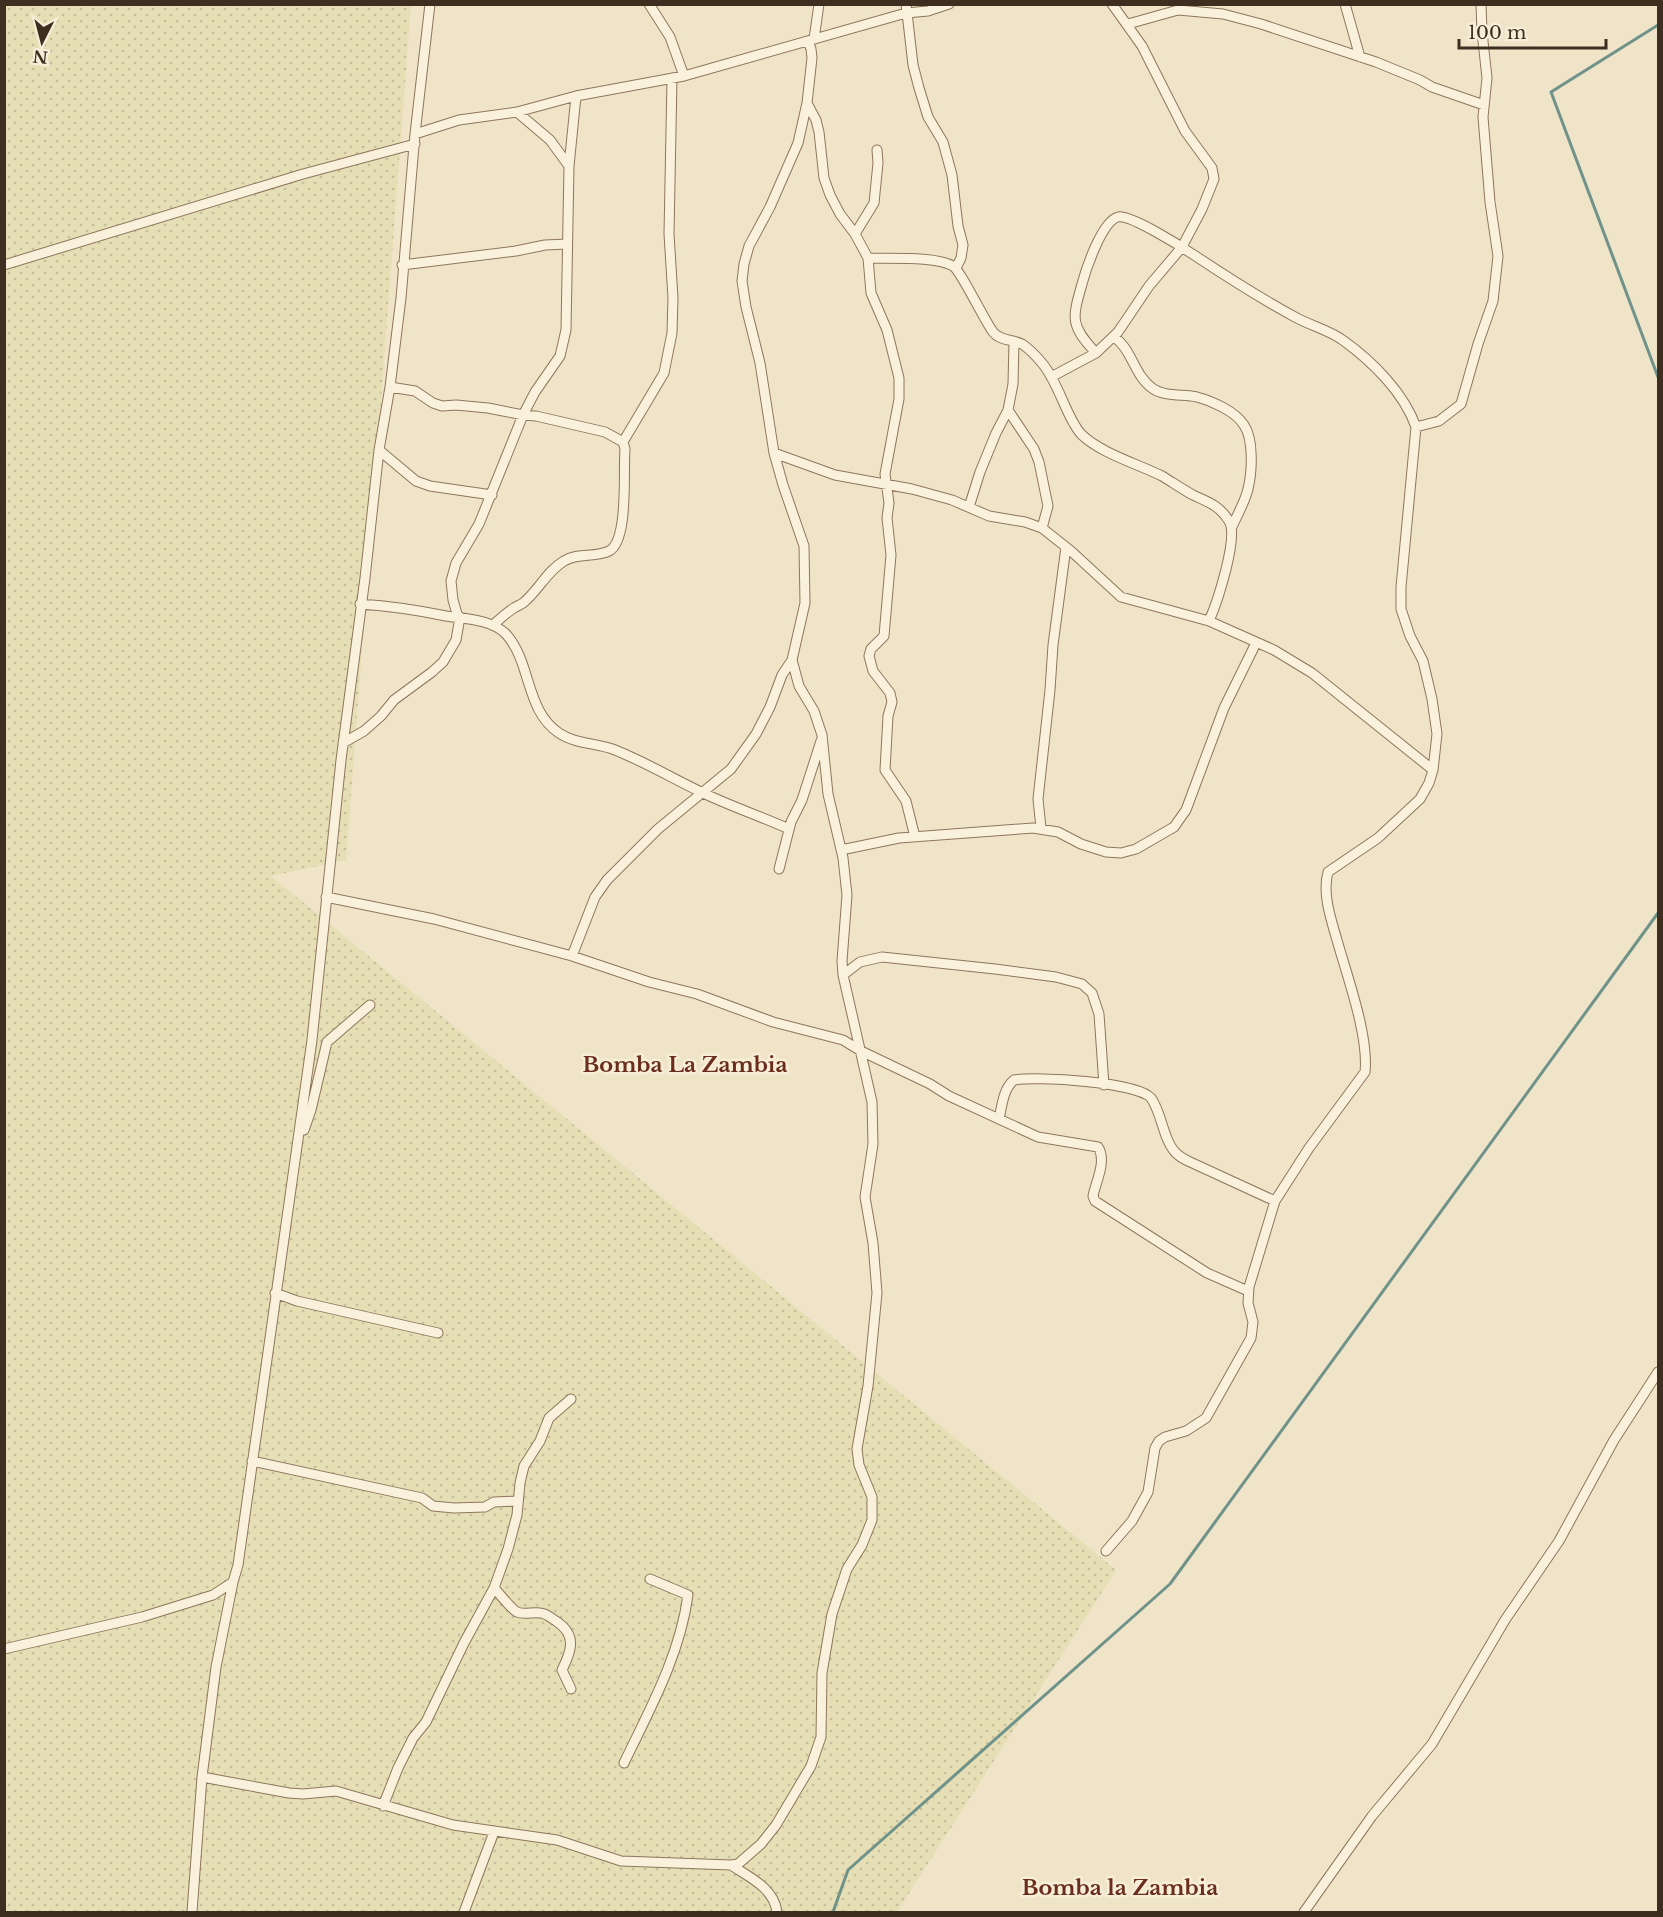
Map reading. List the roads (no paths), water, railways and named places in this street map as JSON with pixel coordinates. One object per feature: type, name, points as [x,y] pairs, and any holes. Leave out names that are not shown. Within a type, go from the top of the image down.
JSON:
[{"type":"street","points":[[192,1912],[202,1777],[216,1667],[238,1565],[275,1293],[300,1136],[343,743],[379,450],[390,387],[430,4]]},
{"type":"street","points":[[649,4],[670,37],[684,76]]},
{"type":"street","points":[[572,956],[595,897],[607,880],[658,829],[731,769],[756,734],[770,707],[782,675],[792,660],[805,603],[804,546],[774,453],[760,363],[742,281],[744,264],[752,239],[770,207],[798,143],[807,103],[812,58],[811,40],[819,4]]},
{"type":"street","points":[[4,265],[415,139],[459,120],[517,112],[576,96],[684,76],[811,40],[906,9],[928,11],[949,4]]},
{"type":"street","points":[[1051,376],[1096,353],[1113,337],[1149,286],[1182,247],[1212,188],[1214,179],[1212,168],[1185,131],[1152,63],[1128,24],[1112,4]]},
{"type":"street","points":[[1345,4],[1360,57]]},
{"type":"street","points":[[1416,427],[1439,421],[1461,404],[1493,301],[1498,256],[1483,117],[1487,78],[1481,4]]},
{"type":"street","points":[[906,9],[913,65],[919,88],[928,117],[943,142],[952,175],[958,226],[963,245],[961,258],[956,268]]},
{"type":"street","points":[[1128,24],[1178,10],[1223,14],[1261,24],[1360,57],[1420,80],[1432,87],[1485,105]]},
{"type":"street","points":[[623,442],[664,373],[672,333],[673,298],[669,234],[672,78]]},
{"type":"street","points":[[343,743],[364,731],[394,700],[443,662],[456,640],[459,617],[453,600],[451,581],[456,563],[479,524],[535,392],[560,356],[566,330],[569,166],[576,96]]},
{"type":"street","points":[[807,103],[816,120],[824,178],[830,195],[868,258],[871,293],[887,330],[899,378],[899,399],[885,474],[889,503],[887,518],[891,555],[884,636],[870,649],[869,656],[870,664],[890,693],[892,702],[888,716],[885,770],[906,801],[915,837]]},
{"type":"street","points":[[517,112],[550,140],[569,166]]},
{"type":"street","points":[[855,234],[874,203],[877,150]]},
{"type":"street","points":[[1096,353],[1079,334],[1074,311],[1097,241],[1114,219],[1124,217],[1182,247],[1237,284],[1298,319],[1343,339],[1382,373],[1412,415],[1416,427],[1401,587],[1401,609],[1410,636],[1423,661],[1437,734],[1433,770],[1420,799],[1378,838],[1328,872],[1326,882],[1330,917],[1367,1057],[1365,1072],[1309,1148],[1275,1201],[1248,1291],[1248,1303],[1254,1322],[1251,1338],[1206,1418],[1186,1431],[1159,1441],[1155,1448],[1148,1492],[1132,1521],[1106,1551]]},
{"type":"street","points":[[402,265],[567,244]]},
{"type":"street","points":[[868,258],[931,260],[945,262],[956,268],[996,335],[1023,345],[1042,363],[1081,434],[1101,448],[1214,504],[1232,527]]},
{"type":"street","points":[[1113,337],[1123,343],[1151,387],[1162,392],[1198,398],[1218,405],[1240,420],[1246,428],[1252,464],[1248,490],[1232,527],[1232,540],[1220,591],[1209,621]]},
{"type":"street","points":[[969,507],[984,462],[1008,410],[1013,384],[1014,342]]},
{"type":"street","points":[[390,387],[415,391],[442,406],[488,408],[523,416],[536,416],[605,432],[623,442],[625,449],[623,520],[619,538],[613,547],[609,551],[582,554],[566,559],[522,604],[513,608],[493,625]]},
{"type":"street","points":[[1008,410],[1034,449],[1039,462],[1048,506],[1042,528]]},
{"type":"street","points":[[379,450],[416,481],[430,486],[492,495]]},
{"type":"street","points":[[774,453],[835,475],[912,489],[952,500],[989,516],[1025,522],[1042,528],[1121,597],[1209,621],[1274,650],[1312,672],[1433,770]]},
{"type":"street","points":[[1041,828],[1038,799],[1053,645],[1066,547]]},
{"type":"street","points":[[360,604],[404,607],[493,625],[505,633],[512,642],[527,676],[533,699],[556,731],[580,741],[612,749],[656,768],[702,792],[789,829]]},
{"type":"street","points":[[841,850],[915,837],[1041,828],[1058,832],[1094,849],[1106,852],[1121,853],[1136,849],[1174,827],[1186,810],[1224,708],[1256,643]]},
{"type":"street","points":[[202,1777],[250,1787],[303,1794],[336,1791],[453,1825],[557,1840],[621,1861],[731,1865],[738,1864],[761,1844],[776,1825],[812,1766],[821,1737],[822,1673],[832,1614],[847,1569],[862,1545],[872,1520],[872,1497],[859,1465],[857,1449],[868,1386],[877,1293],[873,1243],[865,1197],[873,1144],[872,1102],[843,975],[847,895],[841,850],[828,794],[822,735],[814,711],[799,687],[792,660]]},
{"type":"street","points":[[779,869],[789,829],[802,801],[822,735]]},
{"type":"street","points":[[326,897],[434,919],[572,956],[649,982],[697,994],[773,1022],[843,1040],[861,1051],[1038,1137],[1098,1148],[1102,1153],[1102,1163],[1093,1196],[1095,1201],[1207,1273],[1248,1291]]},
{"type":"street","points":[[843,975],[861,962],[882,957],[1056,977],[1082,984],[1092,993],[1099,1014],[1104,1085]]},
{"type":"street","points":[[303,1132],[311,1110],[327,1042],[370,1005]]},
{"type":"street","points":[[999,1119],[1004,1094],[1014,1080],[1064,1080],[1132,1088],[1145,1093],[1152,1099],[1175,1153],[1275,1201]]},
{"type":"street","points":[[275,1293],[297,1301],[438,1333]]},
{"type":"street","points":[[1304,1912],[1372,1816],[1432,1744],[1505,1620],[1559,1541],[1614,1440],[1659,1372]]},
{"type":"street","points":[[383,1806],[413,1738],[426,1722],[494,1588],[517,1515],[524,1466],[540,1441],[549,1418],[571,1399]]},
{"type":"street","points":[[252,1461],[422,1498],[434,1506],[485,1507],[494,1502],[518,1501]]},
{"type":"street","points":[[624,1763],[673,1657],[688,1595],[650,1579]]},
{"type":"street","points":[[4,1649],[142,1617],[213,1595],[233,1582]]},
{"type":"street","points":[[494,1588],[514,1611],[523,1614],[542,1613],[564,1626],[572,1643],[562,1670],[571,1689]]},
{"type":"street","points":[[464,1912],[494,1832]]},
{"type":"street","points":[[731,1865],[768,1891],[777,1912]]},
{"type":"waterway","points":[[1658,25],[1551,92],[1658,377]]},
{"type":"waterway","points":[[833,1912],[848,1870],[1170,1584],[1658,913]]},
{"type":"district","name":"Bomba La Zambia","points":[[685,1065]]},
{"type":"district","name":"Bomba la Zambia","points":[[1120,1888]]}]
